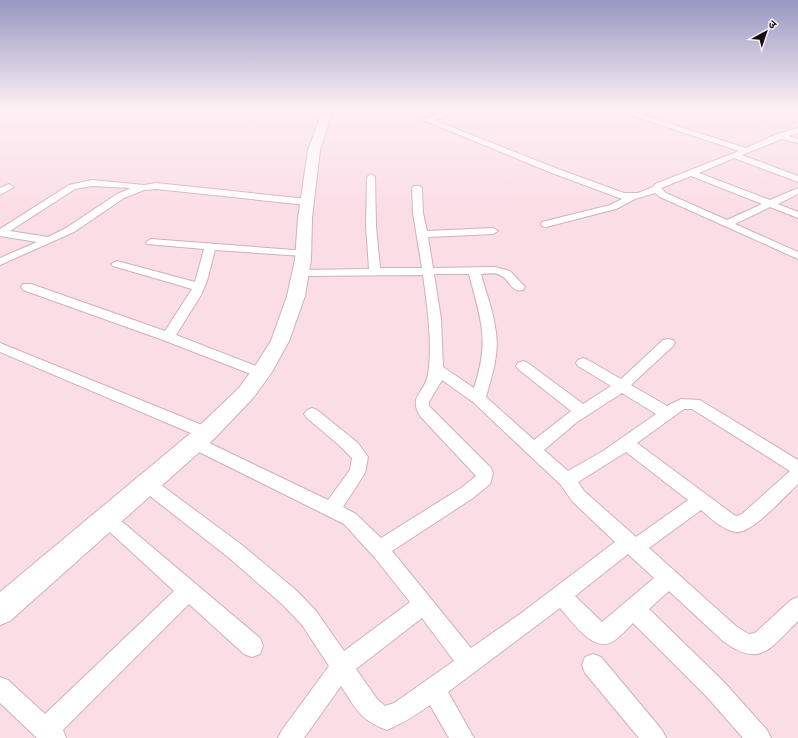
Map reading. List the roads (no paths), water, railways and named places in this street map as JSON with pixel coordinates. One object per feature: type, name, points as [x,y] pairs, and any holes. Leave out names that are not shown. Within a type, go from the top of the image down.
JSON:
[{"type":"street","points":[[0,610],[200,438],[246,393],[261,373],[280,341],[296,296],[302,263],[307,202],[316,143]]},
{"type":"street","points":[[486,143],[555,171],[631,198]]},
{"type":"street","points":[[724,143],[745,150]]},
{"type":"street","points":[[546,224],[613,207],[631,198],[656,189],[658,186],[761,143]]},
{"type":"street","points":[[733,155],[798,179]]},
{"type":"street","points":[[692,173],[798,215]]},
{"type":"street","points":[[371,177],[371,226],[375,272]]},
{"type":"street","points":[[0,233],[66,190],[81,184],[103,182],[307,202]]},
{"type":"street","points":[[0,262],[70,229],[124,193],[140,187],[148,186]]},
{"type":"street","points":[[0,192],[9,187]]},
{"type":"street","points":[[378,550],[467,493],[484,479],[485,474],[481,468],[425,412],[422,406],[422,402],[434,383],[436,369],[435,319],[423,234],[418,213],[417,188]]},
{"type":"street","points":[[656,189],[664,195],[798,256]]},
{"type":"street","points":[[726,224],[798,191]]},
{"type":"street","points":[[423,234],[494,232]]},
{"type":"street","points":[[0,233],[48,240]]},
{"type":"street","points":[[151,242],[210,247],[302,263],[375,272],[495,270],[503,271],[519,287]]},
{"type":"street","points":[[168,337],[180,320],[198,287],[210,247]]},
{"type":"street","points":[[116,264],[198,287]]},
{"type":"street","points":[[474,270],[487,320],[490,339],[485,380],[478,398]]},
{"type":"street","points":[[27,287],[168,337],[261,373]]},
{"type":"street","points":[[533,450],[583,412],[622,386],[668,343]]},
{"type":"street","points":[[0,347],[200,438],[350,519],[378,550],[468,663]]},
{"type":"street","points":[[583,363],[668,414]]},
{"type":"street","points":[[523,366],[583,412]]},
{"type":"street","points":[[436,369],[478,398],[569,482],[570,486],[578,496],[730,634],[740,641],[749,644],[760,643],[798,607]]},
{"type":"street","points":[[569,482],[572,477],[626,443],[681,404],[695,404],[798,468]]},
{"type":"street","points":[[312,414],[354,449],[360,457],[360,466],[357,473],[332,509]]},
{"type":"street","points":[[626,443],[700,501],[735,525],[741,524],[798,474]]},
{"type":"street","points":[[147,484],[236,550],[290,598],[309,618],[369,707],[378,715],[387,718],[402,710],[632,545],[700,501]]},
{"type":"street","points":[[107,519],[252,646]]},
{"type":"street","points":[[561,595],[598,633],[605,634],[669,578]]},
{"type":"street","points":[[0,688],[50,734],[189,590]]},
{"type":"street","points":[[290,738],[342,666],[423,605]]},
{"type":"street","points":[[634,609],[716,690],[759,738]]},
{"type":"street","points":[[593,665],[654,738]]},
{"type":"street","points":[[433,688],[462,738]]}]
